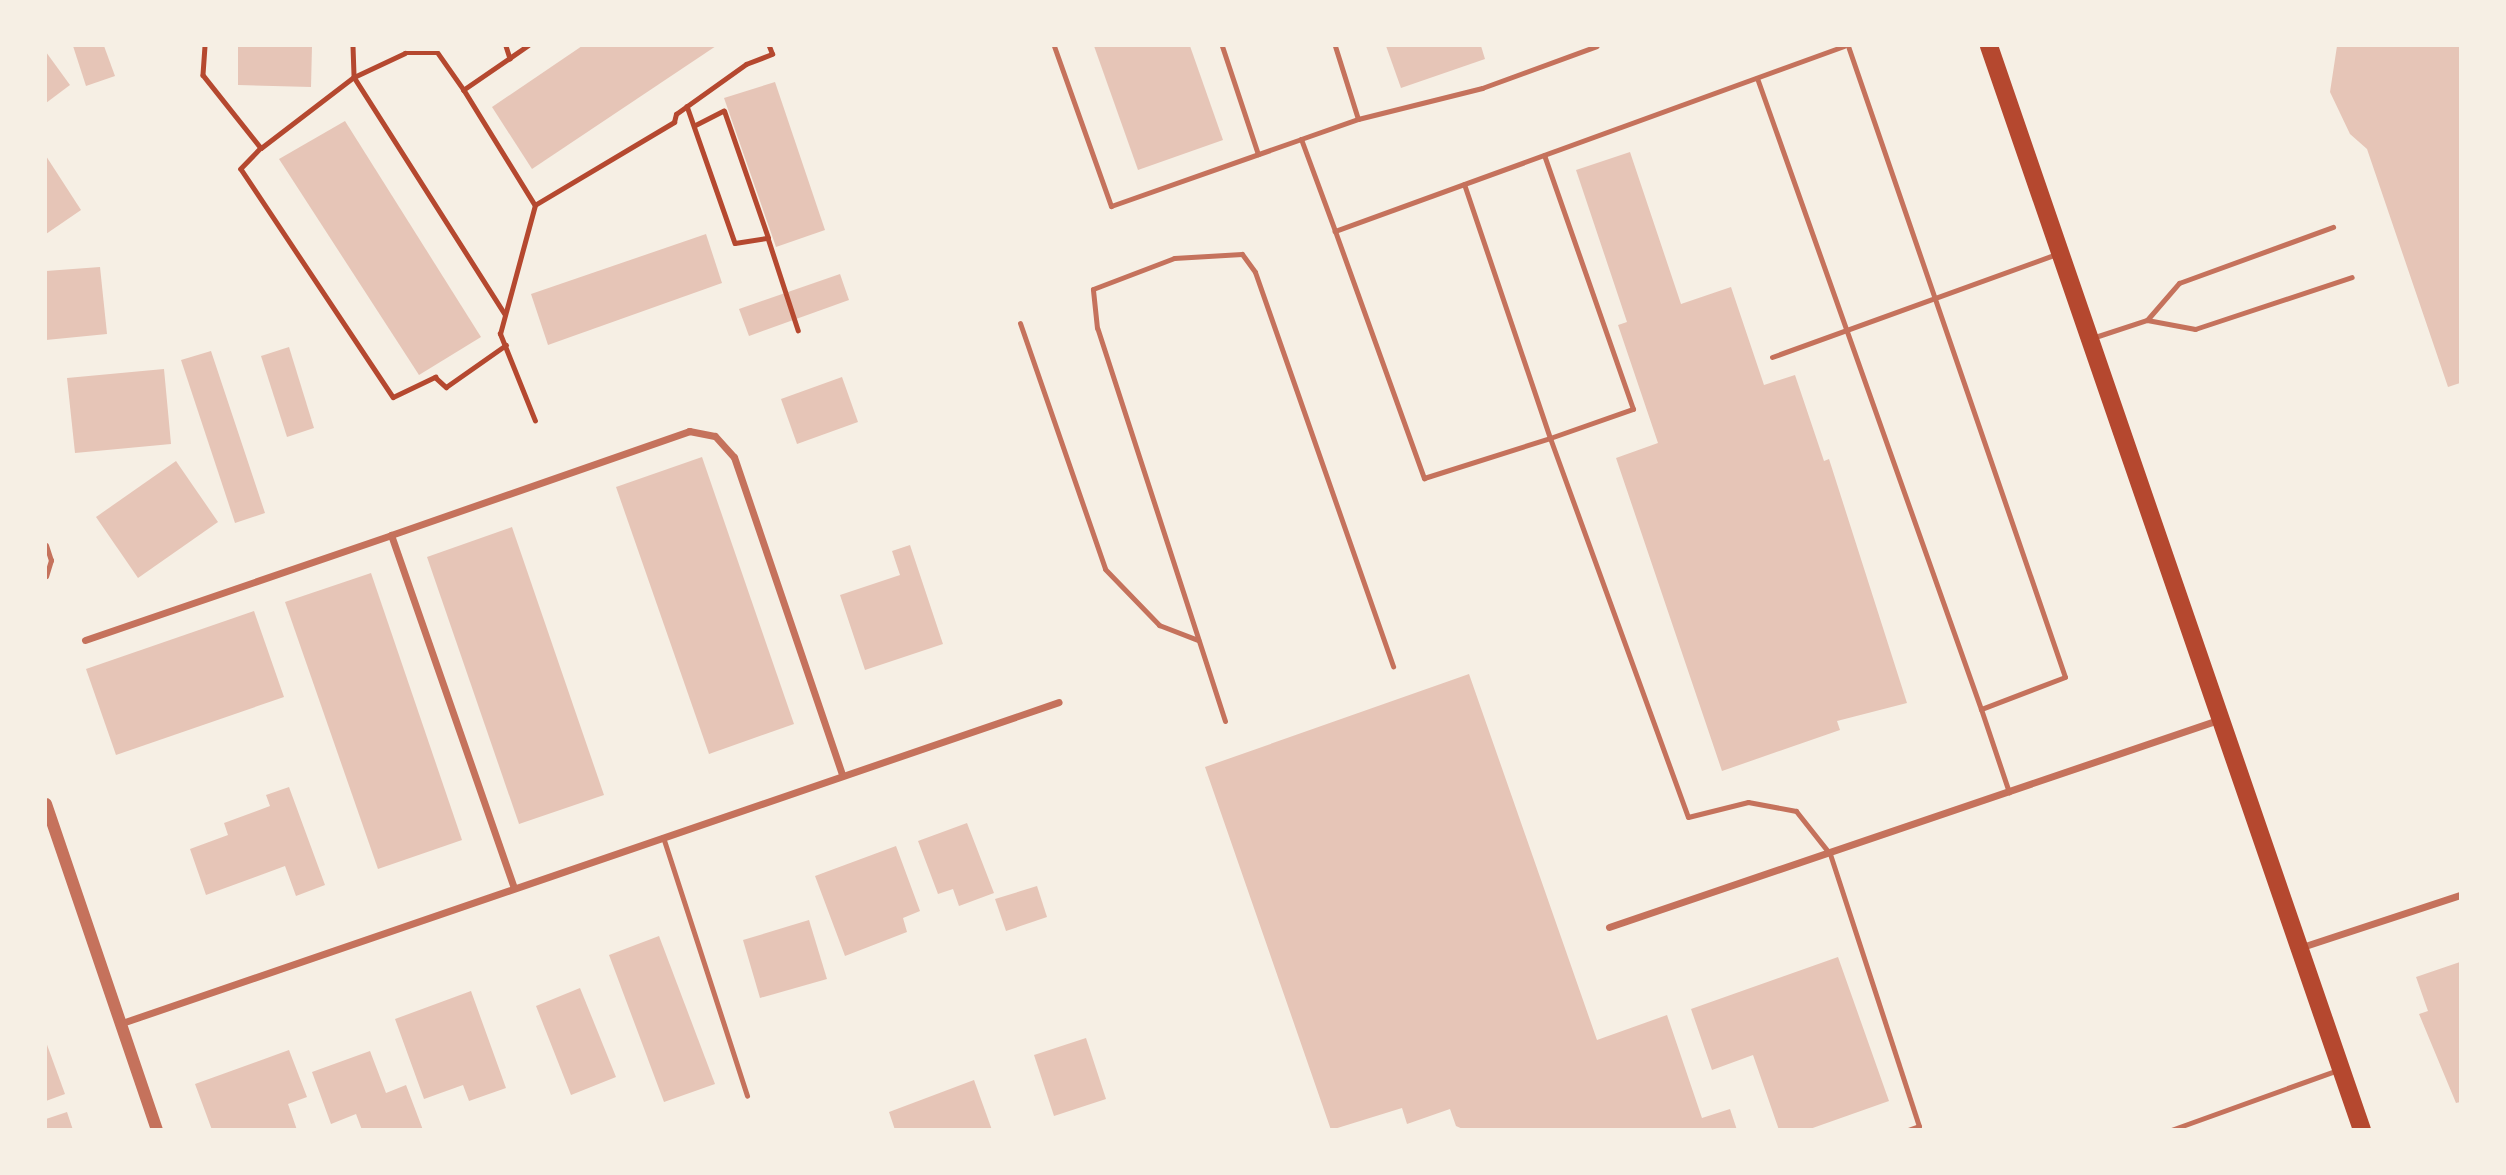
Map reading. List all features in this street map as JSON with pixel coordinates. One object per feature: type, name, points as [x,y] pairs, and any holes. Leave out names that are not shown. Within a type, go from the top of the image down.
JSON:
[{"type":"main road","points":[[1989,46],[2362,1129]]},
{"type":"street","points":[[85,639],[689,431],[715,436],[734,457],[842,775]]},
{"type":"street","points":[[391,535],[514,888]]},
{"type":"street","points":[[122,1024],[1059,702]]},
{"type":"street","points":[[1609,927],[2221,719]]},
{"type":"street","points":[[46,804],[157,1129]]},
{"type":"street","points":[[2299,948],[2460,895]]},
{"type":"lane","points":[[1054,46],[1111,206],[1358,118],[1482,88],[1597,46]]},
{"type":"lane","points":[[1222,46],[1258,154]]},
{"type":"lane","points":[[1335,46],[1358,118]]},
{"type":"lane","points":[[1335,231],[1846,46],[2064,677],[1981,709]]},
{"type":"lane","points":[[1757,78],[2010,792]]},
{"type":"lane","points":[[1301,139],[1424,478],[1633,409],[1544,155]]},
{"type":"lane","points":[[1464,184],[1550,438],[1688,817],[1748,802],[1796,811],[1830,854],[1919,1128],[1908,1129]]},
{"type":"lane","points":[[2147,320],[2179,283],[2333,227]]},
{"type":"lane","points":[[1225,721],[1097,328],[1093,289],[1174,258],[1215,252],[1242,254],[1255,272],[1393,667]]},
{"type":"lane","points":[[1772,357],[1934,296],[2060,253]]},
{"type":"lane","points":[[2089,340],[2147,320],[2195,329],[2351,277]]},
{"type":"lane","points":[[1020,323],[1105,569],[1159,625],[1198,640]]},
{"type":"lane","points":[[46,545],[51,560],[46,576]]},
{"type":"lane","points":[[663,837],[747,1096]]},
{"type":"lane","points":[[2171,1129],[2341,1069]]},
{"type":"path","points":[[205,46],[203,75],[261,148]]},
{"type":"path","points":[[353,46],[354,77],[505,314]]},
{"type":"path","points":[[506,46],[510,58]]},
{"type":"path","points":[[464,90],[528,46]]},
{"type":"path","points":[[535,421],[500,334],[535,205],[641,143],[746,64],[772,54],[769,46]]},
{"type":"path","points":[[506,345],[446,387],[435,377],[393,397],[241,169],[261,148],[354,77],[405,53],[438,53],[535,205]]},
{"type":"path","points":[[687,106],[735,243],[768,238]]},
{"type":"path","points":[[695,127],[724,111],[799,330]]},
{"type":"building","points":[[73,46],[104,46],[115,76],[86,86]]},
{"type":"building","points":[[238,46],[312,46],[311,87],[238,85]]},
{"type":"building","points":[[582,46],[716,46],[532,169],[492,107]]},
{"type":"building","points":[[1094,46],[1190,46],[1223,140],[1138,170]]},
{"type":"building","points":[[1386,46],[1481,46],[1485,59],[1401,88]]},
{"type":"building","points":[[2337,46],[2460,46],[2460,383],[2448,387],[2367,149],[2350,134],[2330,92]]},
{"type":"building","points":[[46,52],[70,85],[46,103]]},
{"type":"building","points":[[775,82],[825,230],[776,247],[724,98]]},
{"type":"building","points":[[345,121],[481,337],[419,375],[279,159]]},
{"type":"building","points":[[1630,152],[1681,304],[1731,287],[1764,385],[1795,375],[1824,461],[1829,459],[1907,703],[1837,721],[1840,730],[1722,771],[1616,458],[1658,443],[1618,325],[1627,322],[1576,170]]},
{"type":"building","points":[[46,156],[81,210],[46,234]]},
{"type":"building","points":[[706,234],[722,283],[548,345],[531,294]]},
{"type":"building","points":[[100,267],[107,334],[46,340],[46,271]]},
{"type":"building","points":[[840,274],[849,300],[749,336],[739,309]]},
{"type":"building","points":[[289,347],[314,428],[287,437],[261,356]]},
{"type":"building","points":[[211,351],[265,513],[235,523],[181,360]]},
{"type":"building","points":[[164,369],[171,444],[75,453],[67,378]]},
{"type":"building","points":[[842,377],[858,422],[797,444],[781,399]]},
{"type":"building","points":[[702,457],[794,724],[709,754],[616,487]]},
{"type":"building","points":[[176,461],[218,522],[138,578],[96,517]]},
{"type":"building","points":[[512,527],[604,795],[519,824],[427,557]]},
{"type":"building","points":[[910,545],[943,644],[865,670],[840,595],[900,575],[892,551]]},
{"type":"building","points":[[371,573],[462,840],[378,869],[285,602]]},
{"type":"building","points":[[254,611],[284,697],[116,755],[86,669]]},
{"type":"building","points":[[1469,674],[1597,1040],[1667,1015],[1702,1118],[1730,1109],[1737,1130],[1465,1130],[1456,1126],[1450,1109],[1407,1124],[1402,1108],[1331,1130],[1205,767]]},
{"type":"building","points":[[289,787],[325,885],[296,896],[285,866],[206,895],[190,849],[228,835],[224,823],[270,806],[266,795]]},
{"type":"building","points":[[967,823],[994,893],[959,906],[953,889],[938,894],[918,841]]},
{"type":"building","points":[[896,846],[920,911],[903,918],[907,932],[845,956],[815,876]]},
{"type":"building","points":[[1037,886],[1047,917],[1006,931],[995,899]]},
{"type":"building","points":[[809,920],[827,979],[760,998],[743,940]]},
{"type":"building","points":[[659,936],[715,1084],[664,1102],[609,955]]},
{"type":"building","points":[[1838,957],[1889,1101],[1807,1130],[1779,1130],[1753,1055],[1712,1070],[1691,1009]]},
{"type":"building","points":[[2460,962],[2460,1102],[2456,1103],[2419,1014],[2428,1011],[2416,977]]},
{"type":"building","points":[[580,988],[616,1077],[571,1095],[536,1006]]},
{"type":"building","points":[[471,991],[506,1088],[469,1101],[463,1085],[424,1099],[395,1019]]},
{"type":"building","points":[[1086,1038],[1106,1099],[1054,1116],[1034,1055]]},
{"type":"building","points":[[46,1042],[65,1094],[46,1101]]},
{"type":"building","points":[[289,1050],[307,1097],[288,1104],[297,1130],[212,1130],[195,1084]]},
{"type":"building","points":[[370,1051],[386,1093],[406,1085],[423,1130],[362,1130],[356,1114],[331,1124],[312,1072]]},
{"type":"building","points":[[974,1080],[992,1130],[895,1130],[889,1112]]},
{"type":"building","points":[[67,1112],[73,1130],[46,1130],[46,1119]]}]
